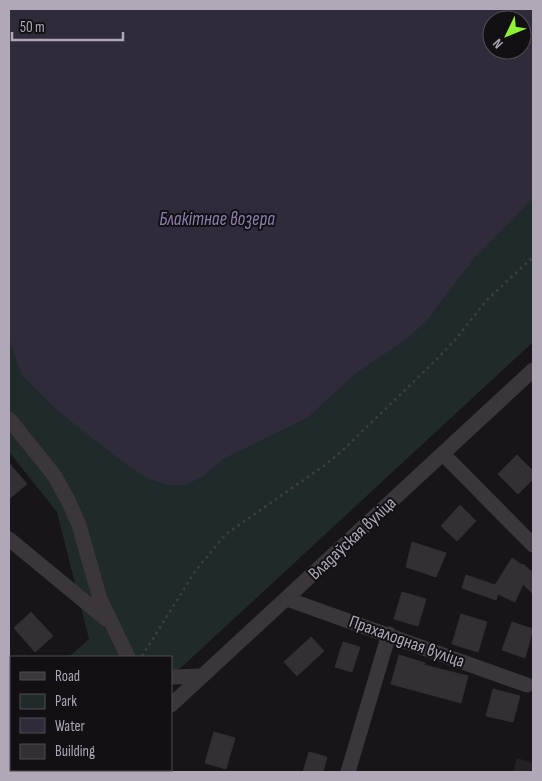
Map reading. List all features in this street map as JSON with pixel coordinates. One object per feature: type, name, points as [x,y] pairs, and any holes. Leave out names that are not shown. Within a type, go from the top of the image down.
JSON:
[{"type":"street","name":"Владаўская вуліца","points":[[172,704],[533,370]]},
{"type":"street","points":[[9,419],[54,475],[68,500],[79,525],[100,599],[128,656]]},
{"type":"street","points":[[443,454],[533,545]]},
{"type":"street","points":[[9,539],[110,621]]},
{"type":"street","name":"Прахалодная вуліца","points":[[286,599],[389,634],[527,685]]},
{"type":"street","points":[[348,772],[389,634]]},
{"type":"street","points":[[172,677],[202,676]]},
{"type":"path","points":[[143,656],[196,570],[226,534],[325,465],[343,450],[455,340],[487,300],[533,257]]},
{"type":"shaded area","points":[[517,758],[533,763],[533,772],[513,772]]},
{"type":"green space","name":"Блакітнае возера","points":[[9,9],[533,9],[533,342],[172,676],[172,656],[70,656],[89,639],[57,512],[9,452]]},
{"type":"green space","points":[[9,709],[10,771],[70,772],[9,772]]},
{"type":"water","name":"Блакітнае возера","points":[[9,9],[533,9],[533,198],[476,256],[426,321],[405,340],[355,374],[307,418],[223,459],[202,477],[185,485],[168,485],[149,479],[130,467],[59,412],[22,375],[9,339]]},
{"type":"building","points":[[517,455],[533,471],[533,479],[518,494],[498,474]]},
{"type":"building","points":[[9,463],[27,484],[9,499]]},
{"type":"building","points":[[460,505],[476,521],[457,541],[441,526]]},
{"type":"building","points":[[412,542],[446,553],[436,577],[406,567]]},
{"type":"building","points":[[512,558],[523,564],[533,573],[533,594],[523,584],[515,602],[498,594],[496,600],[462,588],[466,575],[495,585]]},
{"type":"building","points":[[402,592],[426,599],[418,626],[394,619]]},
{"type":"building","points":[[31,612],[53,636],[35,652],[14,628]]},
{"type":"building","points":[[461,614],[487,622],[478,652],[452,644]]},
{"type":"building","points":[[512,622],[533,629],[525,658],[502,650]]},
{"type":"building","points":[[311,637],[324,651],[297,676],[284,662]]},
{"type":"building","points":[[343,642],[360,647],[352,672],[335,667]]},
{"type":"building","points":[[399,655],[425,663],[424,665],[468,676],[461,703],[391,684]]},
{"type":"building","points":[[493,689],[520,696],[513,722],[486,716]]},
{"type":"building","points":[[214,732],[235,738],[226,769],[205,763]]},
{"type":"building","points":[[309,752],[327,757],[323,772],[303,772]]}]
